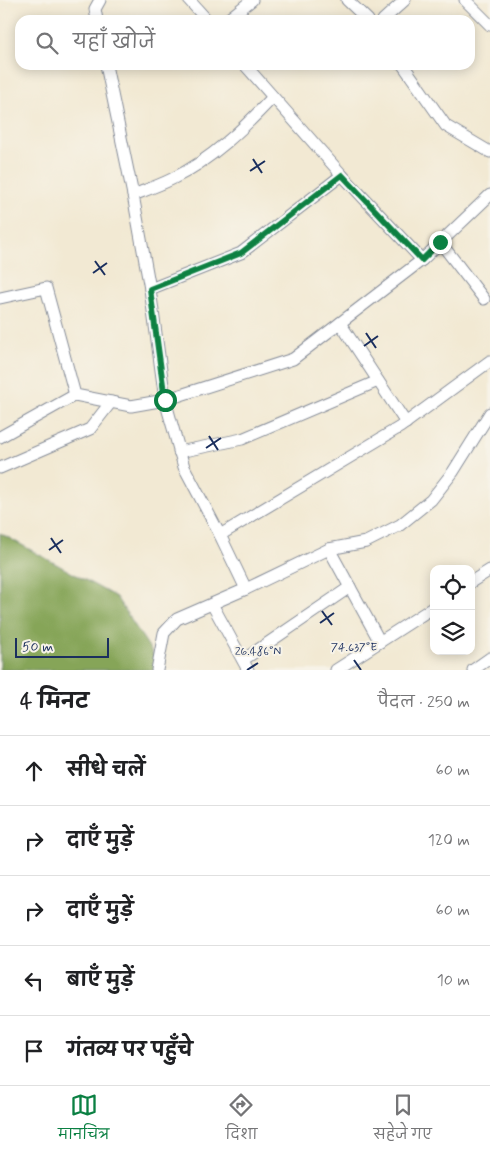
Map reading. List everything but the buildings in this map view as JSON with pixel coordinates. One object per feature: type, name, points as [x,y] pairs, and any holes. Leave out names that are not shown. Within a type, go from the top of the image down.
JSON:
[{"type":"street","points":[[96,15],[95,9],[100,0]]},
{"type":"street","points":[[189,0],[202,15]]},
{"type":"street","points":[[233,15],[252,0]]},
{"type":"street","points":[[347,0],[363,15]]},
{"type":"street","points":[[388,15],[405,0]]},
{"type":"street","points":[[464,0],[490,25]]},
{"type":"street","points":[[107,70],[150,289],[165,400],[184,467],[246,589]]},
{"type":"street","points":[[249,70],[342,175],[422,260]]},
{"type":"street","points":[[407,70],[446,126],[490,152]]},
{"type":"street","points":[[133,195],[173,179],[212,154],[246,126],[273,97]]},
{"type":"street","points":[[150,289],[241,253],[342,175]]},
{"type":"street","points":[[0,437],[75,395],[131,406],[165,400],[293,359],[422,260],[490,195]]},
{"type":"street","points":[[440,242],[484,298]]},
{"type":"street","points":[[0,298],[46,288],[75,395]]},
{"type":"street","points":[[340,323],[406,423]]},
{"type":"street","points":[[220,535],[406,423],[490,361]]},
{"type":"street","points":[[180,452],[249,437],[378,381]]},
{"type":"street","points":[[0,468],[90,428],[112,402]]},
{"type":"street","points":[[157,670],[164,633],[177,619],[246,589],[329,548],[366,542],[400,525],[431,500],[458,464],[490,413]]},
{"type":"street","points":[[329,548],[380,642]]},
{"type":"street","points":[[475,579],[490,570]]},
{"type":"street","points":[[212,604],[246,665],[350,587]]},
{"type":"street","points":[[336,670],[430,610]]},
{"type":"street","points":[[473,670],[490,658]]},
{"type":"green space","points":[[0,533],[116,597],[164,670],[0,670]]},
{"type":"route","points":[[165,400],[150,289],[241,253],[342,175],[422,260],[440,242]]}]
